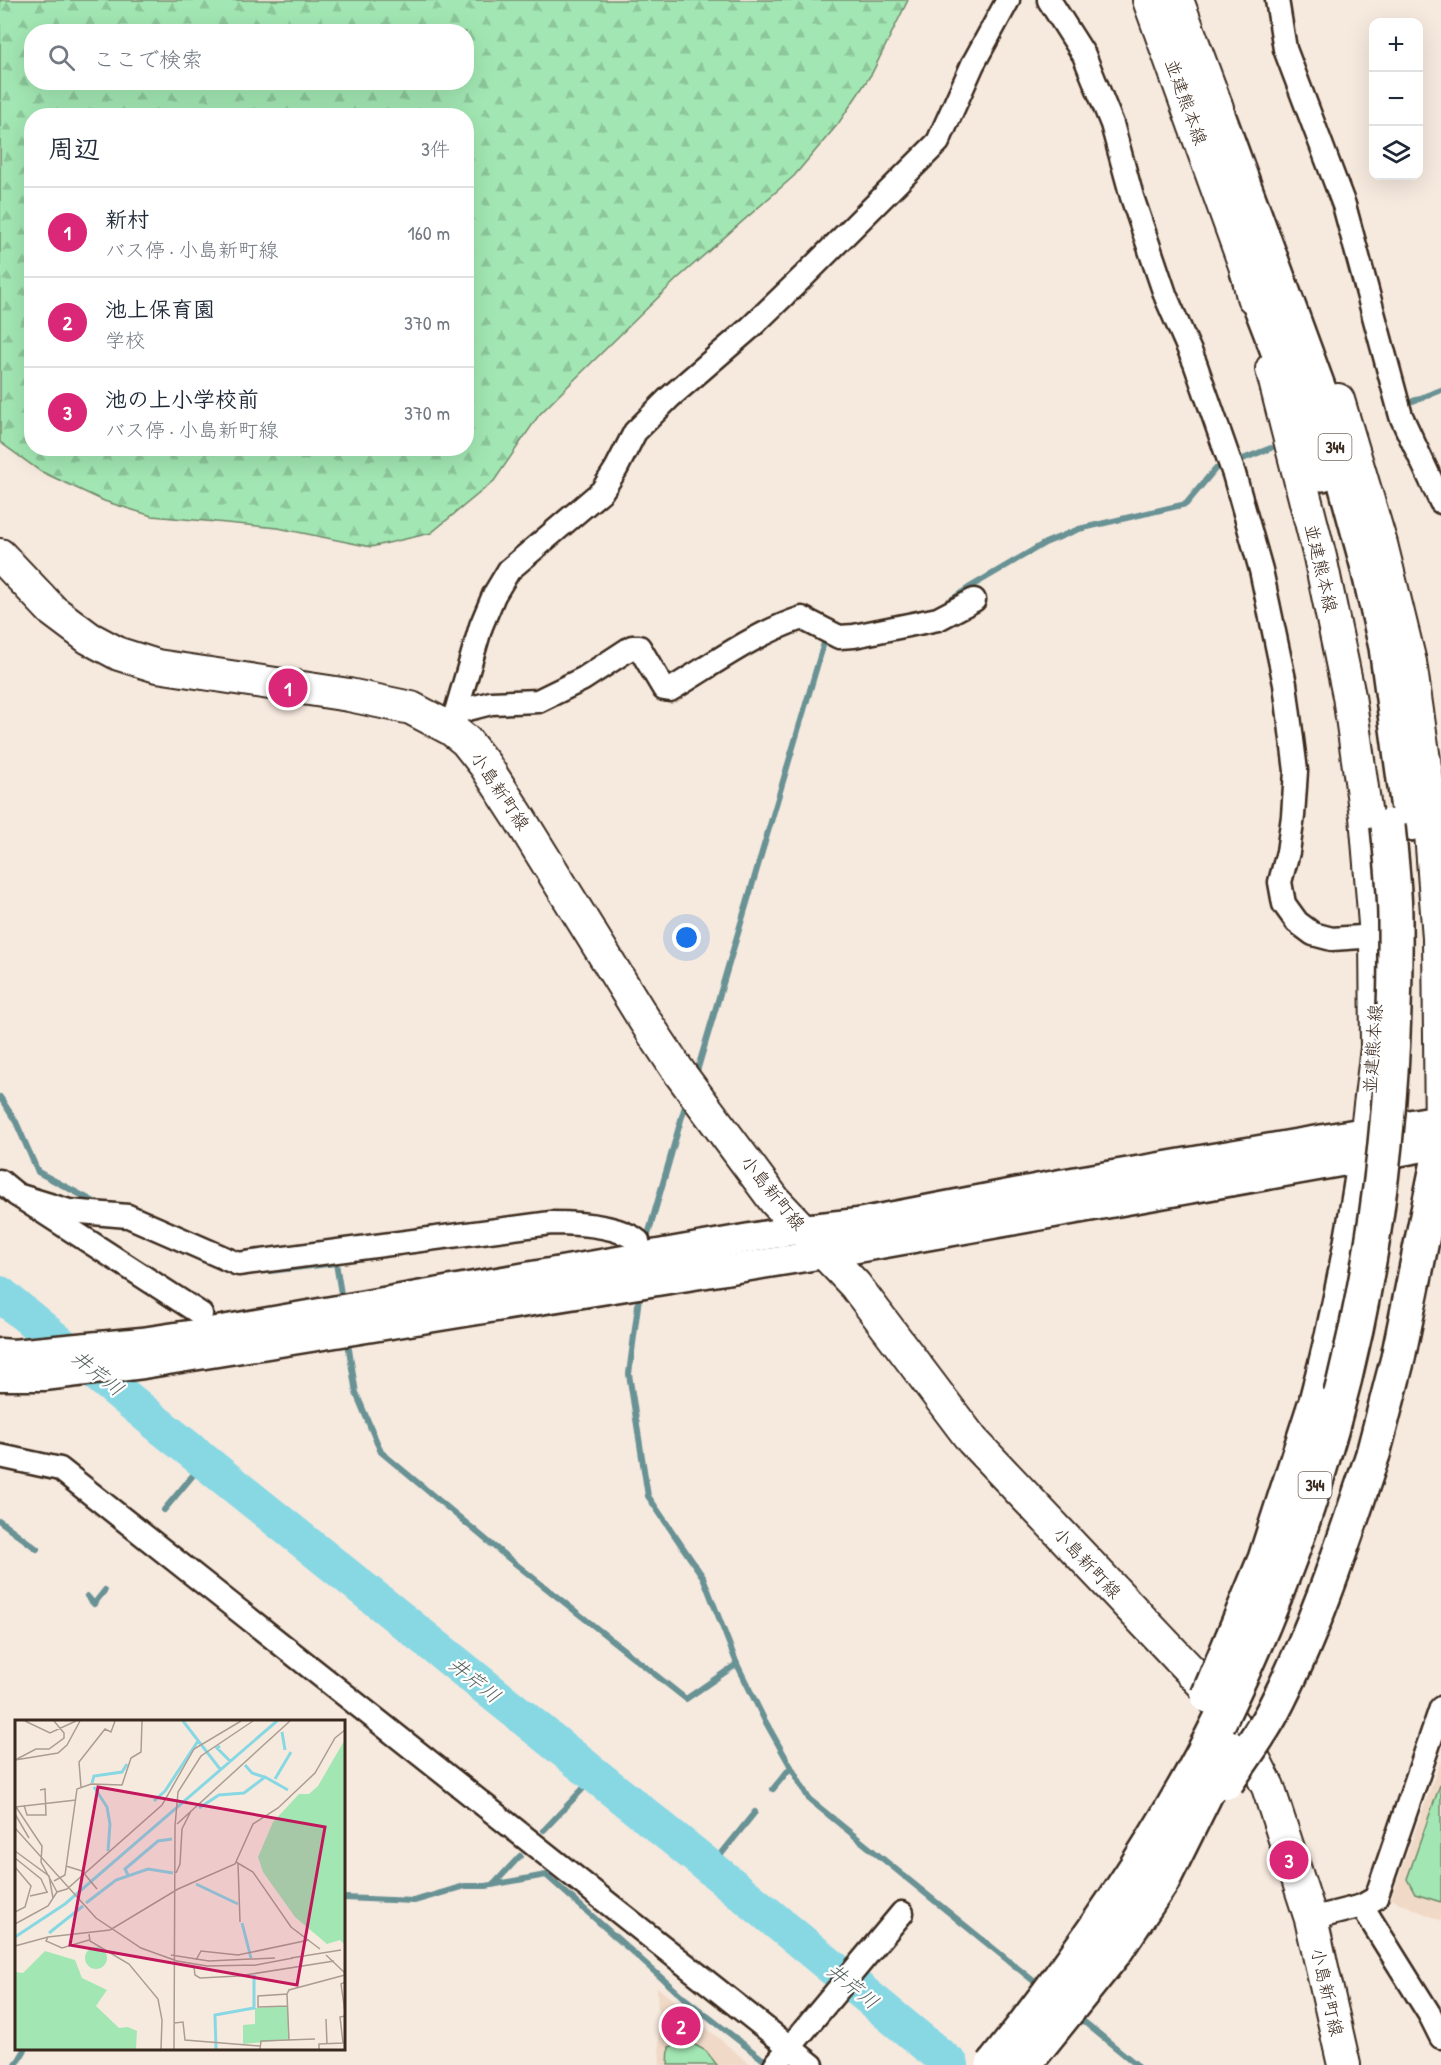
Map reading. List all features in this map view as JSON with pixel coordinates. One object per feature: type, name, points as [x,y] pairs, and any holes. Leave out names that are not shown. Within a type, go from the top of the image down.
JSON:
[{"type":"highway","name":"344","points":[[1024,2065],[1114,1952],[1276,1596],[1308,1510],[1351,1358],[1364,1300],[1375,1231],[1390,1101],[1394,1036],[1395,916],[1399,825],[1386,647],[1367,564],[1322,395],[1207,85]]},
{"type":"highway","name":"344","points":[[1247,271],[1294,393],[1331,502],[1349,569],[1378,731],[1399,825]]},
{"type":"highway","points":[[1151,1870],[1271,1714],[1308,1635],[1342,1548],[1373,1454],[1398,1358],[1441,1133]]},
{"type":"highway","points":[[1151,1870],[1265,1559],[1317,1397],[1353,1242],[1366,1144]]},
{"type":"highway","name":"344","points":[[993,2065],[1091,1933],[1151,1870]]},
{"type":"main road","name":"並建熊本線","points":[[1149,0],[1247,271],[1320,557],[1349,696],[1366,816],[1376,936],[1377,1048],[1366,1144]]},
{"type":"main road","name":"並建熊本線","points":[[1177,0],[1207,85],[1323,355],[1381,544],[1411,673],[1427,781],[1440,938],[1441,1133]]},
{"type":"main road","name":"小島新町線","points":[[0,555],[53,610],[89,638],[119,654],[157,666],[349,695],[411,708],[453,720],[485,765],[679,1072],[775,1201],[855,1285],[972,1440],[1203,1684],[1244,1739],[1268,1787],[1311,1919],[1344,2065]]},
{"type":"street","points":[[453,720],[481,626],[494,595],[509,570],[602,491],[616,470],[635,432],[670,397],[751,327],[938,142],[973,64],[1008,0]]},
{"type":"street","points":[[1049,0],[1084,55],[1112,124],[1132,197],[1166,297],[1195,363],[1234,474],[1261,570],[1285,684],[1296,771],[1288,852],[1280,882],[1284,904],[1297,922],[1313,934],[1332,939],[1376,936]]},
{"type":"street","points":[[1277,0],[1285,50],[1344,205],[1401,416],[1441,502]]},
{"type":"street","points":[[453,720],[491,703],[538,701],[583,679],[632,647],[639,646],[664,689],[670,690],[739,648],[786,623],[802,618],[839,637],[854,636],[938,619],[974,600]]},
{"type":"street","points":[[0,1376],[44,1376],[143,1364],[244,1347],[633,1271],[802,1230],[858,1223],[1061,1184],[1441,1133]]},
{"type":"street","points":[[0,1353],[13,1354],[142,1342],[212,1322],[633,1271],[824,1254],[1366,1144]]},
{"type":"street","points":[[9,1188],[69,1211],[128,1216],[238,1264],[551,1223],[579,1223],[630,1234],[638,1241],[633,1271]]},
{"type":"street","points":[[9,1188],[212,1322]]},
{"type":"street","points":[[0,1456],[60,1469],[788,2051],[812,2065]]},
{"type":"street","points":[[1311,1919],[1362,1906],[1376,1898],[1441,1708]]},
{"type":"street","points":[[1362,1906],[1430,2015],[1441,2037]]},
{"type":"street","points":[[788,2051],[902,1913]]},
{"type":"shaded area","points":[[1441,1759],[1441,1921],[1391,1899]]},
{"type":"shaded area","points":[[657,1987],[751,2065],[660,2065]]},
{"type":"green space","points":[[0,0],[908,0],[872,73],[838,124],[794,176],[677,279],[574,380],[539,415],[494,481],[431,533],[371,547],[278,528],[152,516],[104,501],[40,471],[0,442]]},
{"type":"green space","points":[[1441,1782],[1441,1902],[1415,1894],[1407,1879]]},
{"type":"green space","points":[[688,2041],[706,2051],[717,2065],[668,2065],[669,2047]]},
{"type":"waterway","points":[[1413,401],[1441,390]]},
{"type":"waterway","points":[[1235,462],[1271,448]]},
{"type":"waterway","points":[[948,602],[1045,543],[1079,529],[1186,504],[1215,469],[1226,465]]},
{"type":"waterway","points":[[695,1078],[826,636]]},
{"type":"waterway","points":[[0,1097],[16,1122],[38,1172],[100,1205]]},
{"type":"waterway","points":[[646,1242],[687,1099]]},
{"type":"waterway","points":[[270,1271],[336,1263],[342,1300]]},
{"type":"waterway","points":[[640,1290],[629,1374],[648,1496],[703,1577],[737,1664],[764,1719],[809,1799],[1041,1987]]},
{"type":"waterway","name":"井芹川","points":[[0,1294],[164,1429],[732,1885],[951,2065]]},
{"type":"waterway","points":[[347,1337],[356,1393],[381,1452],[502,1553],[686,1699],[737,1664]]},
{"type":"waterway","points":[[164,1510],[204,1462]]},
{"type":"waterway","points":[[0,1521],[37,1549]]},
{"type":"waterway","points":[[87,1596],[94,1604],[105,1590]]},
{"type":"waterway","points":[[773,1789],[791,1767]]},
{"type":"waterway","points":[[544,1830],[595,1776]]},
{"type":"waterway","points":[[710,1868],[755,1812]]},
{"type":"waterway","points":[[494,1884],[520,1856]]},
{"type":"waterway","points":[[345,1898],[414,1901],[465,1886],[486,1886],[546,1875],[683,1997],[770,2065]]},
{"type":"waterway","points":[[1077,2016],[1137,2065]]},
{"type":"waterway","points":[[16,2065],[25,2050]]},
{"type":"place","name":"新村","points":[[288,688]]},
{"type":"place","name":"池の上小学校前","points":[[1289,1860]]},
{"type":"place","name":"池上保育園","points":[[681,2026]]}]
